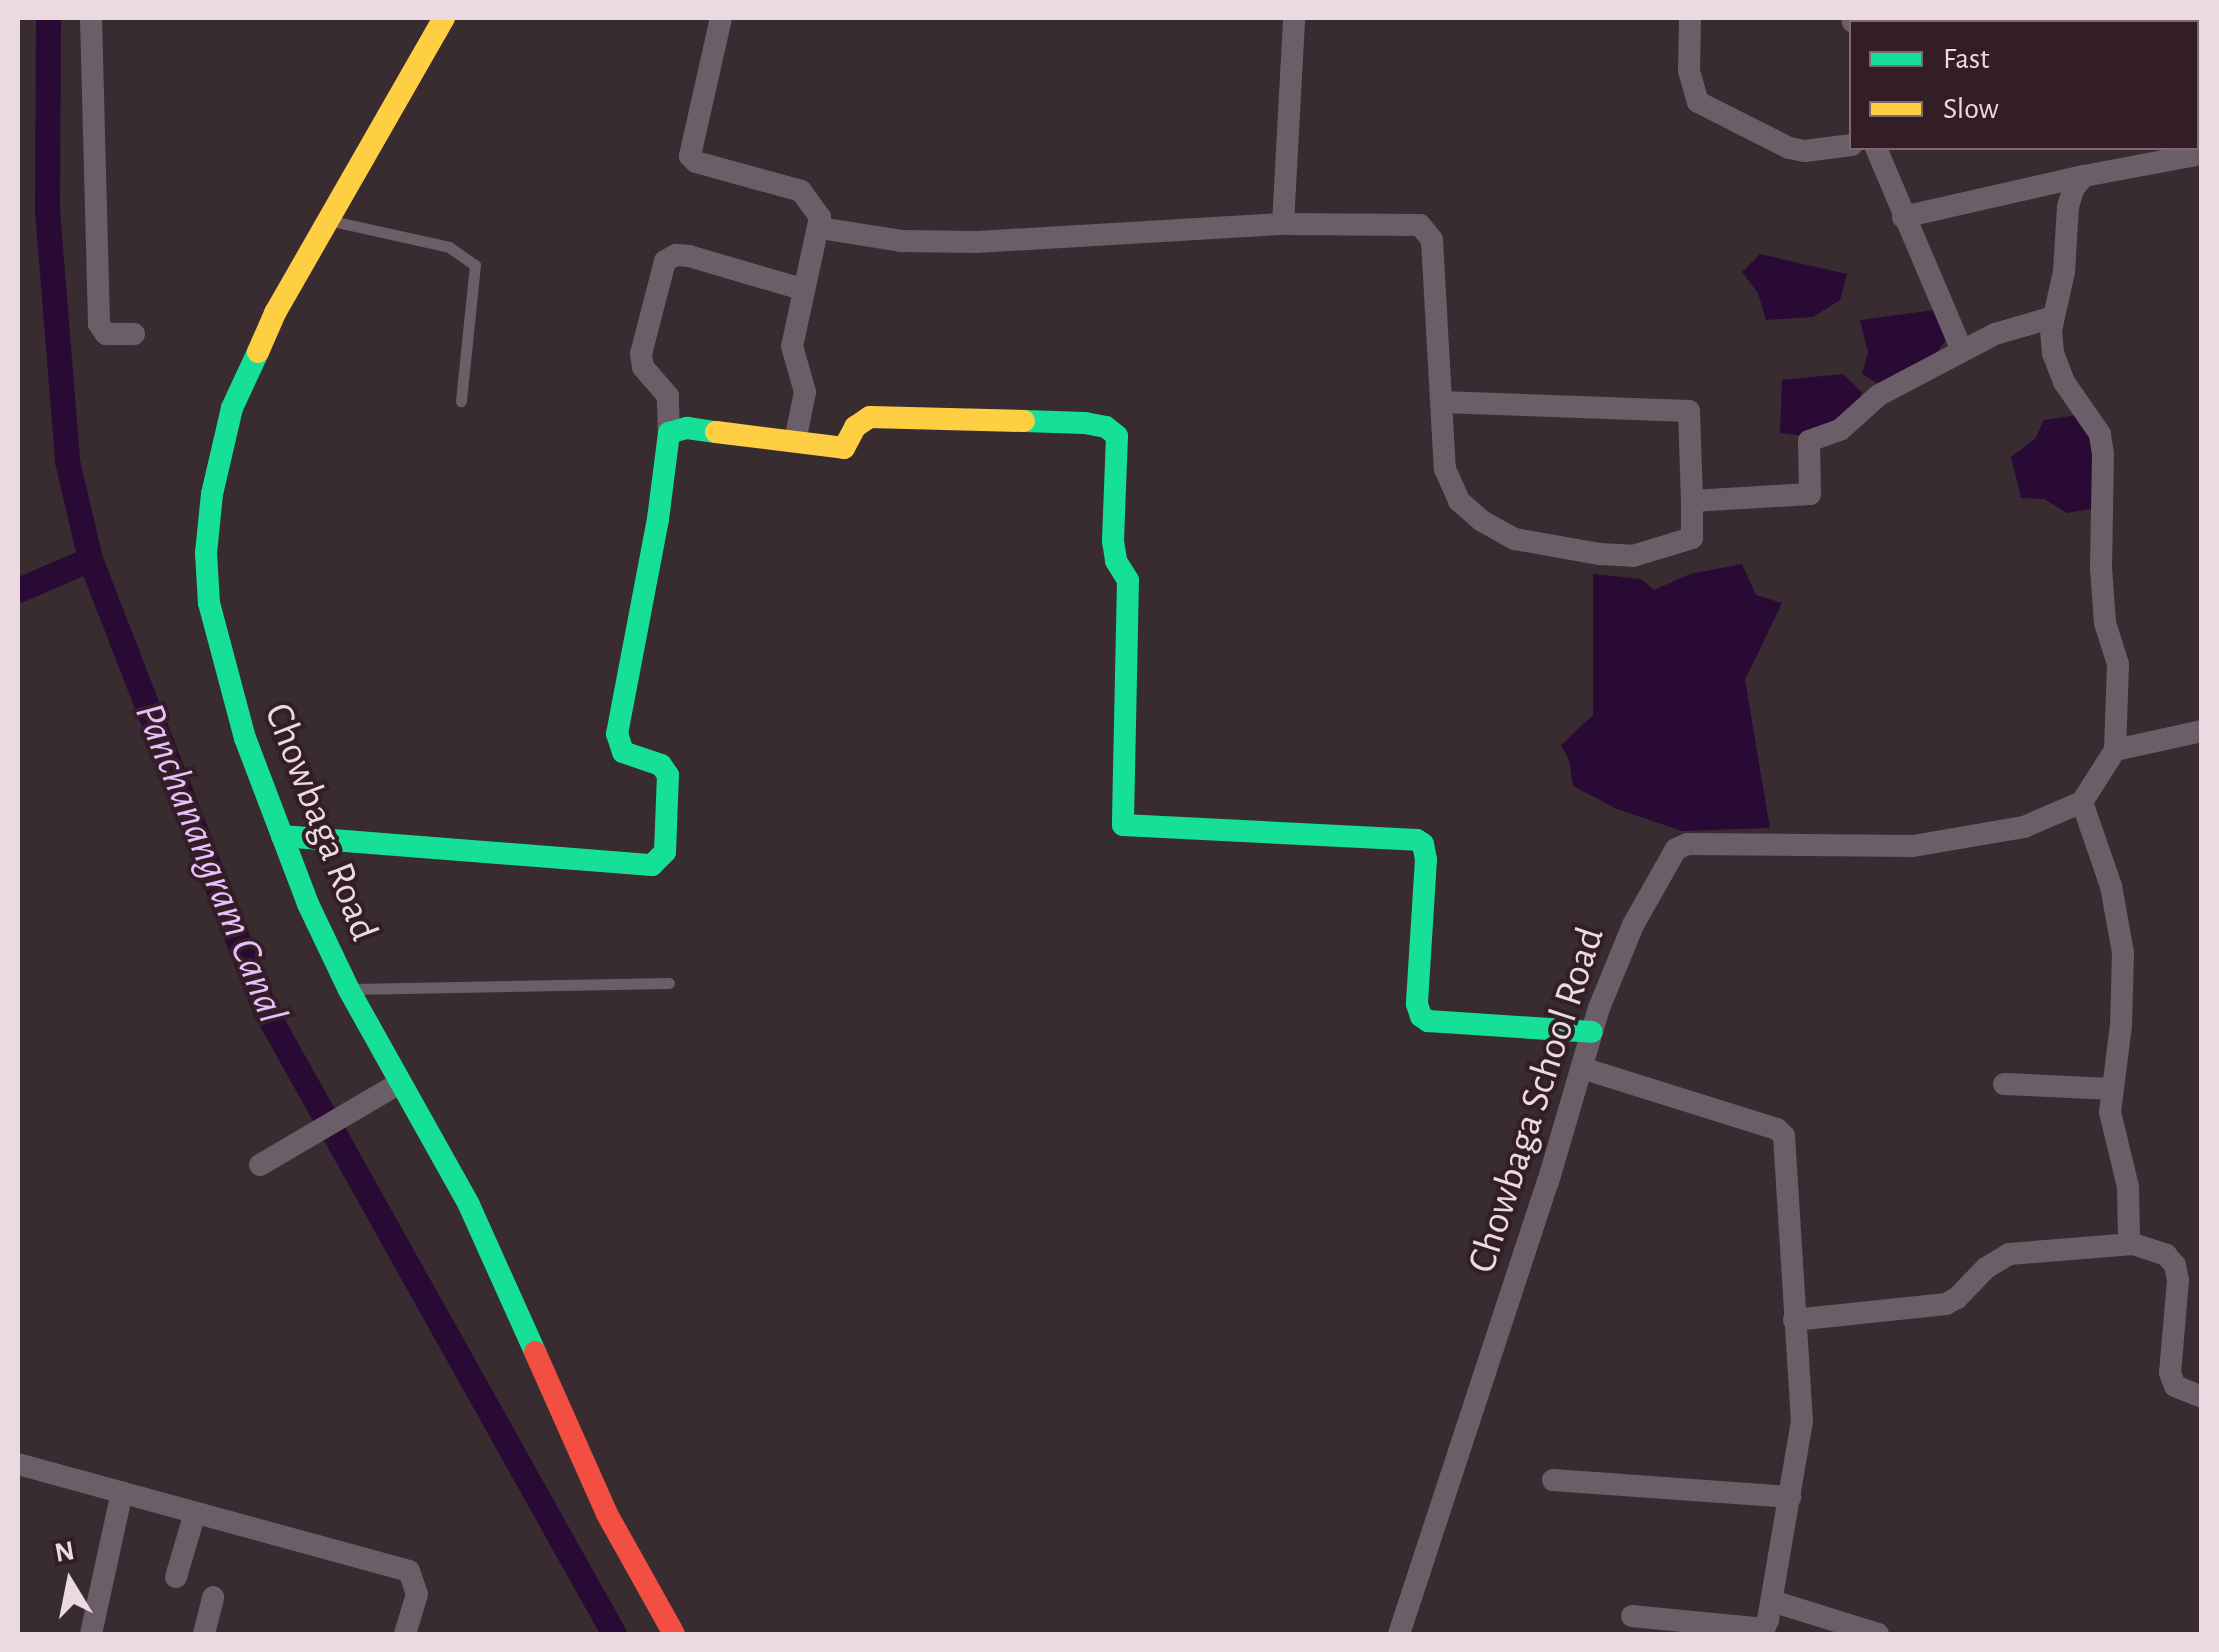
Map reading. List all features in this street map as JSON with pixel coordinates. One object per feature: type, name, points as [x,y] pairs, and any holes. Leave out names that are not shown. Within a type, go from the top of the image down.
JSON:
[{"type":"street","points":[[91,18],[95,280],[100,324],[106,334],[134,334]]},
{"type":"street","name":"Chowbaga Road","points":[[444,18],[275,314],[232,408],[212,494],[206,553],[209,603],[223,668],[282,836],[349,990],[495,1257],[586,1470],[674,1634]]},
{"type":"street","points":[[721,18],[688,148],[690,156],[696,162],[801,191],[814,204],[820,228],[802,289],[792,346],[805,392],[795,441]]},
{"type":"street","points":[[1283,224],[1294,18]]},
{"type":"street","points":[[1690,18],[1688,71],[1698,102],[1789,148],[1849,145]]},
{"type":"street","points":[[1877,150],[1962,352]]},
{"type":"street","points":[[1903,217],[2202,154]]},
{"type":"street","points":[[2084,176],[2068,207],[2053,353],[2064,382],[2100,434],[2103,454],[2100,553],[2103,608],[2118,664],[2115,750],[2082,802],[2111,886],[2123,953],[2111,1132],[2124,1166],[2132,1244]]},
{"type":"street","points":[[820,228],[901,241],[977,242],[1283,224],[1420,225],[1428,230],[1445,469],[1460,500],[1482,521],[1515,539],[1633,556],[1692,538],[1689,411],[1441,402]]},
{"type":"street","points":[[282,836],[646,867],[660,860],[665,852],[668,774],[661,765],[623,752],[618,734],[670,433],[668,396],[662,384],[644,367],[641,354],[665,261],[676,255],[802,289]]},
{"type":"street","points":[[1692,501],[1810,494],[1809,440],[1840,430],[1879,395],[1962,352],[2011,328],[2054,317]]},
{"type":"street","points":[[670,433],[688,428],[844,448],[855,426],[870,417],[1085,422],[1106,427],[1117,436],[1120,449],[1114,552],[1128,580],[1124,825],[1416,840],[1423,844],[1426,859],[1417,1004],[1421,1016],[1428,1021],[1592,1032]]},
{"type":"street","points":[[2115,750],[2202,731]]},
{"type":"street","name":"Chowbaga School Road","points":[[1399,1634],[1592,1032],[1632,925],[1682,845],[1949,843],[2024,828],[2082,802]]},
{"type":"street","points":[[1582,1068],[1777,1129],[1784,1136],[1802,1421],[1764,1629],[1733,1630],[1632,1616]]},
{"type":"street","points":[[260,1165],[400,1082]]},
{"type":"street","points":[[2004,1084],[2114,1088]]},
{"type":"street","points":[[1794,1320],[1946,1304],[2009,1254],[2132,1244],[2166,1255],[2175,1265],[2178,1280],[2170,1374],[2174,1386],[2202,1396]]},
{"type":"street","points":[[18,1464],[409,1571],[417,1594],[405,1634]]},
{"type":"street","points":[[1553,1480],[1790,1497]]},
{"type":"street","points":[[90,1634],[122,1492]]},
{"type":"street","points":[[176,1577],[195,1513]]},
{"type":"street","points":[[204,1634],[213,1597]]},
{"type":"street","points":[[1772,1601],[1878,1634]]},
{"type":"lane","points":[[328,220],[448,247],[475,265],[461,401]]},
{"type":"lane","points":[[349,990],[669,983]]},
{"type":"shaded area","points":[[1760,254],[1847,274],[1840,300],[1813,317],[1766,320],[1758,293],[1742,272]]},
{"type":"shaded area","points":[[1934,310],[1953,331],[1926,366],[1882,386],[1862,374],[1868,352],[1860,320]]},
{"type":"shaded area","points":[[1843,374],[1862,392],[1854,420],[1812,437],[1780,433],[1782,380]]},
{"type":"shaded area","points":[[2084,414],[2105,438],[2091,509],[2067,513],[2044,499],[2021,498],[2011,457],[2035,439],[2044,420]]},
{"type":"shaded area","points":[[1742,564],[1756,595],[1782,603],[1745,680],[1770,828],[1682,831],[1617,809],[1573,786],[1569,760],[1561,745],[1593,715],[1593,574],[1641,579],[1654,590],[1690,574]]},
{"type":"waterway","name":"Panchanangram Canal","points":[[48,18],[47,210],[67,461],[90,559],[265,1010],[614,1634]]},
{"type":"waterway","points":[[18,590],[90,559]]},
{"type":"traffic: fast","points":[[258,352],[232,408],[212,494],[206,553],[209,603],[245,738],[308,904],[349,990],[469,1205],[535,1352]]},
{"type":"traffic: fast","points":[[1024,421],[1085,423],[1106,427],[1117,436],[1113,541],[1116,561],[1128,580],[1123,825],[1417,840],[1423,844],[1426,859],[1417,1004],[1421,1016],[1428,1021],[1592,1032]]},
{"type":"traffic: fast","points":[[282,836],[652,865],[665,852],[668,775],[661,765],[623,752],[617,734],[658,519],[669,433],[687,428],[716,432]]},
{"type":"traffic: slow","points":[[258,352],[275,313],[444,18]]},
{"type":"traffic: slow","points":[[716,432],[844,448],[855,427],[870,417],[1024,421]]},
{"type":"traffic: jam","points":[[535,1352],[607,1514],[674,1634]]}]
